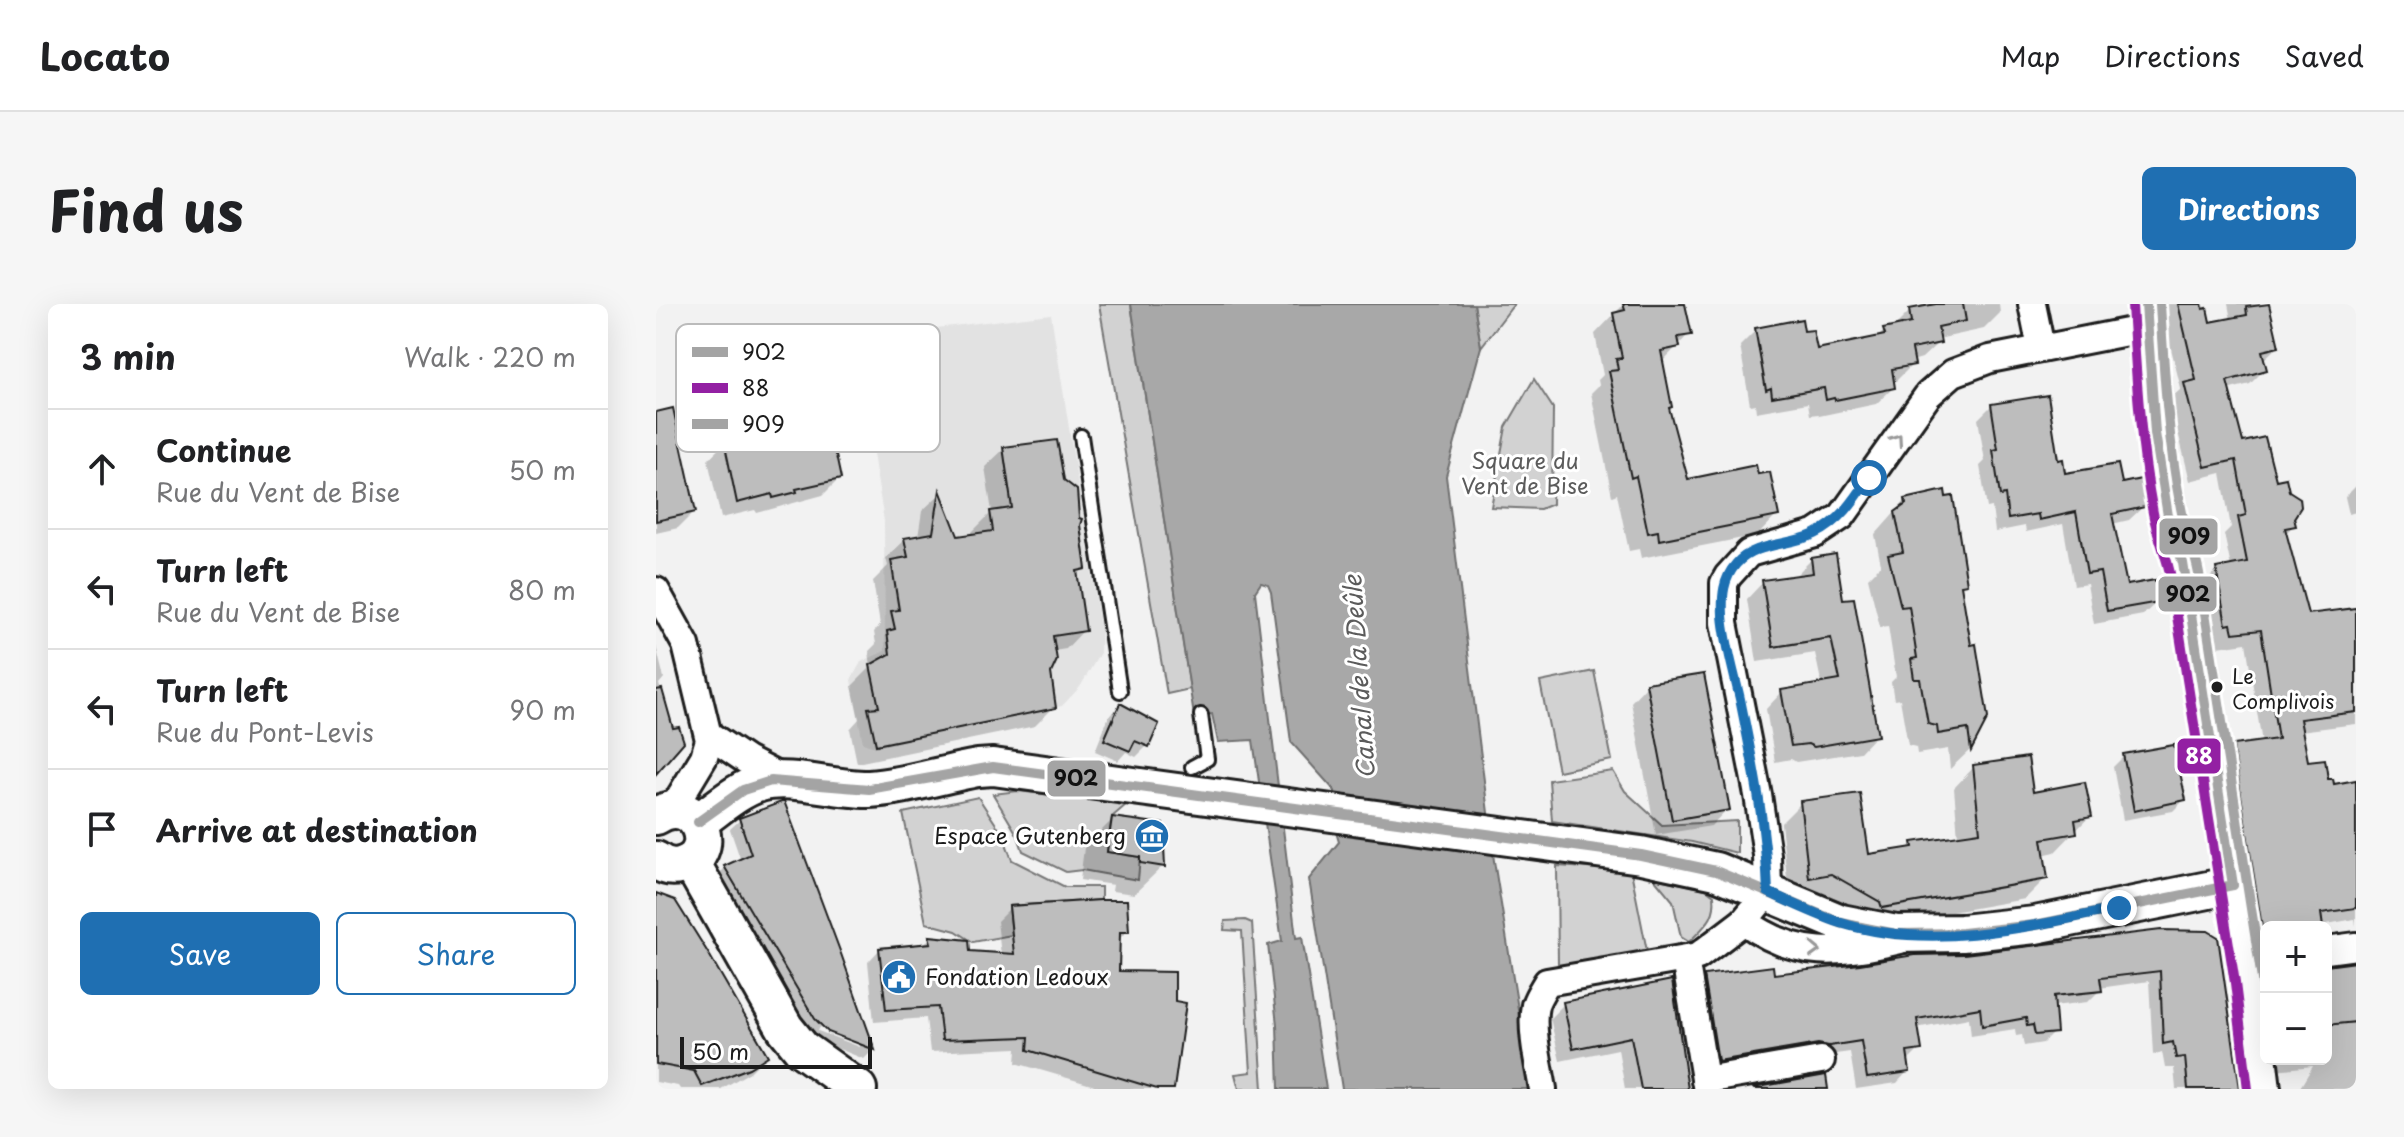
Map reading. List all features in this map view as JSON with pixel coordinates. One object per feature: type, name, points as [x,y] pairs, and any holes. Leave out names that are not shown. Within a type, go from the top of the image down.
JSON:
[{"type":"street","points":[[2032,304],[2041,348]]},
{"type":"street","points":[[1543,1089],[1537,1059],[1534,1011],[1547,982],[1685,959],[1709,950],[1744,921],[1768,892],[1767,855],[1758,795],[1724,623],[1724,583],[1728,576],[1749,553],[1800,540],[1842,516],[1928,395],[1953,373],[1990,359],[2041,348],[2147,316],[2155,433],[2168,516],[2183,563],[2233,885],[2256,959],[2262,1089]]},
{"type":"street","points":[[656,591],[686,645],[709,735],[704,757],[675,816]]},
{"type":"street","points":[[709,735],[746,760],[788,782]]},
{"type":"street","points":[[675,816],[770,781],[873,789],[993,767],[1611,850],[1687,863],[1841,923],[1896,934],[1923,935]]},
{"type":"street","points":[[675,816],[702,843],[699,852],[673,861],[802,1049],[858,1089]]},
{"type":"street","points":[[1744,921],[1761,934],[1800,950],[1841,950],[1923,935],[2035,925],[2233,885]]},
{"type":"street","points":[[2332,949],[2356,946]]},
{"type":"street","points":[[1685,959],[1705,1083],[1821,1060]]},
{"type":"lane","points":[[1081,436],[1120,691]]},
{"type":"lane","points":[[1192,767],[1207,759],[1201,715]]},
{"type":"shaded area","points":[[1051,314],[1101,630],[1100,653],[1080,687],[1062,706],[876,747],[863,743],[851,680],[861,662],[885,651],[884,521],[873,452],[940,452],[940,328]]},
{"type":"green space","points":[[1099,304],[1131,304],[1190,689],[1167,694]]},
{"type":"green space","points":[[1474,304],[1514,304],[1481,347]]},
{"type":"green space","name":"Square du Vent de Bise","points":[[1534,379],[1553,408],[1552,504],[1540,509],[1491,507],[1506,427]]},
{"type":"green space","points":[[1594,671],[1612,760],[1558,771],[1540,682]]},
{"type":"green space","points":[[1613,771],[1625,791],[1662,825],[1737,821],[1737,853],[1692,842],[1552,821],[1549,780]]},
{"type":"green space","points":[[1018,791],[1127,804],[1112,817],[1107,852],[1140,857],[1138,880],[1082,870],[1066,872],[1023,851],[1018,836],[993,794]]},
{"type":"green space","points":[[978,797],[1003,835],[1012,860],[1065,887],[1101,887],[1101,900],[1009,906],[1012,935],[973,942],[956,931],[926,923],[903,813]]},
{"type":"green space","points":[[1557,866],[1631,871],[1647,951],[1569,976],[1558,966]]},
{"type":"green space","points":[[1654,878],[1706,889],[1714,895],[1711,916],[1689,942],[1681,937],[1673,901]]},
{"type":"green space","points":[[1245,920],[1252,923],[1263,1089],[1239,1089],[1235,1074],[1251,1072],[1242,931],[1224,930],[1225,921]]},
{"type":"water","name":"Canal de la Deûle","points":[[1131,304],[1474,304],[1481,347],[1446,476],[1494,861],[1531,1089],[1342,1089],[1309,879],[1339,842],[1335,791],[1291,742],[1271,592],[1268,585],[1261,583],[1255,592],[1296,938],[1302,937],[1326,1089],[1279,1089],[1277,1025],[1268,945],[1282,941],[1253,740],[1218,742],[1212,714],[1194,716]]},
{"type":"building","points":[[1623,304],[1685,304],[1692,335],[1678,337],[1680,347],[1661,351],[1672,407],[1669,408],[1688,479],[1756,465],[1758,474],[1770,472],[1779,516],[1659,540],[1658,531],[1648,533],[1636,476],[1631,478],[1609,371],[1618,370],[1616,359],[1622,358],[1613,313],[1625,310]]},
{"type":"building","points":[[1936,304],[1963,304],[1966,321],[1938,327],[1941,343],[1912,349],[1915,365],[1892,369],[1895,388],[1835,400],[1826,400],[1824,388],[1772,397],[1771,388],[1766,390],[1755,328],[1802,319],[1804,331],[1813,330],[1817,349],[1885,335],[1883,329],[1911,323],[1909,309]]},
{"type":"building","points":[[2178,304],[2202,304],[2203,309],[2207,308],[2210,322],[2247,315],[2246,307],[2269,304],[2279,347],[2262,351],[2267,370],[2227,381],[2243,442],[2265,437],[2276,480],[2286,478],[2289,491],[2300,498],[2301,507],[2294,518],[2296,526],[2285,528],[2308,614],[2356,608],[2356,712],[2300,719],[2308,761],[2325,759],[2328,779],[2333,779],[2334,784],[2356,780],[2356,908],[2321,913],[2322,921],[2261,921],[2233,745],[2278,739],[2261,630],[2233,633],[2231,624],[2226,625],[2216,568],[2247,562],[2238,517],[2246,515],[2236,460],[2205,467],[2184,383],[2196,380]]},
{"type":"building","points":[[2048,395],[2058,460],[2063,459],[2065,473],[2118,464],[2122,483],[2141,479],[2145,507],[2112,514],[2127,585],[2155,580],[2159,602],[2107,611],[2100,572],[2087,574],[2076,512],[2039,520],[2038,514],[2008,519],[2005,495],[2000,496],[1993,450],[1998,449],[1991,404]]},
{"type":"building","points":[[673,408],[676,452],[683,452],[696,512],[656,521],[656,412]]},
{"type":"building","points":[[1057,440],[1064,480],[1077,490],[1079,518],[1082,519],[1080,525],[1086,569],[1077,571],[1086,631],[1053,636],[1057,660],[1051,673],[1056,708],[876,745],[868,708],[879,707],[870,665],[890,654],[887,631],[895,629],[891,611],[899,610],[891,560],[908,557],[904,538],[933,533],[940,490],[958,536],[993,531],[990,511],[1012,508],[1003,447]]},
{"type":"building","points":[[726,452],[835,452],[841,479],[796,489],[797,492],[773,498],[772,494],[737,503]]},
{"type":"building","points":[[1945,490],[1946,497],[1953,496],[1967,584],[1961,585],[1971,645],[1976,644],[1988,718],[1971,751],[1968,729],[1938,734],[1937,726],[1928,724],[1920,679],[1914,679],[1911,659],[1917,658],[1909,606],[1901,607],[1888,555],[1903,552],[1895,512],[1906,504],[1905,499]]},
{"type":"building","points":[[1836,554],[1843,599],[1854,598],[1878,736],[1814,747],[1808,744],[1791,746],[1781,690],[1840,680],[1831,638],[1773,647],[1762,580],[1813,573],[1811,558]]},
{"type":"building","points":[[1704,674],[1730,810],[1672,820],[1646,683]]},
{"type":"building","points":[[662,689],[673,728],[679,727],[684,742],[656,774],[656,690]]},
{"type":"building","points":[[1120,703],[1159,724],[1149,747],[1135,741],[1130,751],[1104,740]]},
{"type":"building","points":[[2174,745],[2186,800],[2134,811],[2123,754]]},
{"type":"building","points":[[2028,757],[2033,792],[2085,782],[2092,817],[2075,820],[2077,833],[2042,839],[2048,879],[1882,908],[1880,902],[1831,874],[1809,878],[1800,801],[1860,793],[1869,854],[1913,847],[1912,842],[1980,832],[1973,765]]},
{"type":"building","points":[[784,801],[875,1050],[828,1032],[815,1019],[724,866],[751,854],[739,818]]},
{"type":"building","points":[[1112,817],[1163,824],[1165,867],[1140,863],[1140,857],[1107,852]]},
{"type":"building","points":[[656,893],[675,900],[768,1056],[749,1068],[702,1086],[694,1071],[656,1064]]},
{"type":"building","points":[[1127,900],[1129,932],[1120,932],[1119,971],[1175,972],[1175,1001],[1186,1003],[1174,1089],[1157,1089],[1028,1050],[1029,1037],[942,1040],[938,1007],[886,1010],[879,948],[931,943],[929,936],[969,940],[970,951],[1014,954],[1009,906]]},
{"type":"building","points":[[2161,930],[2208,931],[2218,937],[2240,1089],[2188,1089],[2185,1057],[2176,1058],[2173,1042],[2163,1044],[2160,971],[2100,978],[2102,991],[2054,996],[2057,1033],[2035,1035],[2033,1025],[2027,1026],[2026,1018],[1982,1026],[1980,1008],[1917,1019],[1922,1050],[1907,1052],[1910,1072],[1867,1078],[1861,1041],[1829,1046],[1818,1044],[1718,1061],[1704,975],[1773,966],[1774,974],[1914,955],[1964,954]]},
{"type":"building","points":[[2356,962],[2356,1022],[2332,1024],[2332,965]]},
{"type":"building","points":[[1672,980],[1688,1089],[1641,1089],[1631,1037],[1573,1049],[1563,1002]]},
{"type":"building","points":[[1826,1075],[1828,1089],[1753,1088]]},
{"type":"transit line","name":"902","points":[[2146,304],[2155,433],[2168,516],[2183,563],[2233,885]]},
{"type":"transit line","name":"909","points":[[2160,304],[2173,457],[2183,516],[2199,574],[2264,993]]},
{"type":"transit line","name":"88","points":[[2132,305],[2139,409],[2149,487],[2171,578],[2235,983],[2248,1089]]},
{"type":"transit line","name":"902","points":[[698,822],[743,790],[771,781],[869,789],[993,767],[1641,855],[1716,871],[1841,923],[1896,934],[1962,933],[2035,925],[2233,885]]},
{"type":"place","name":"Le Complivois","points":[[2217,687]]},
{"type":"place","name":"Espace Gutenberg","points":[[1152,836]]},
{"type":"place","name":"Fondation Ledoux","points":[[899,977]]},
{"type":"route","points":[[1869,478],[1842,516],[1829,526],[1800,540],[1749,553],[1737,563],[1724,583],[1724,623],[1758,795],[1767,855],[1768,892],[1841,923],[1896,934],[2002,930],[2119,908]]}]
